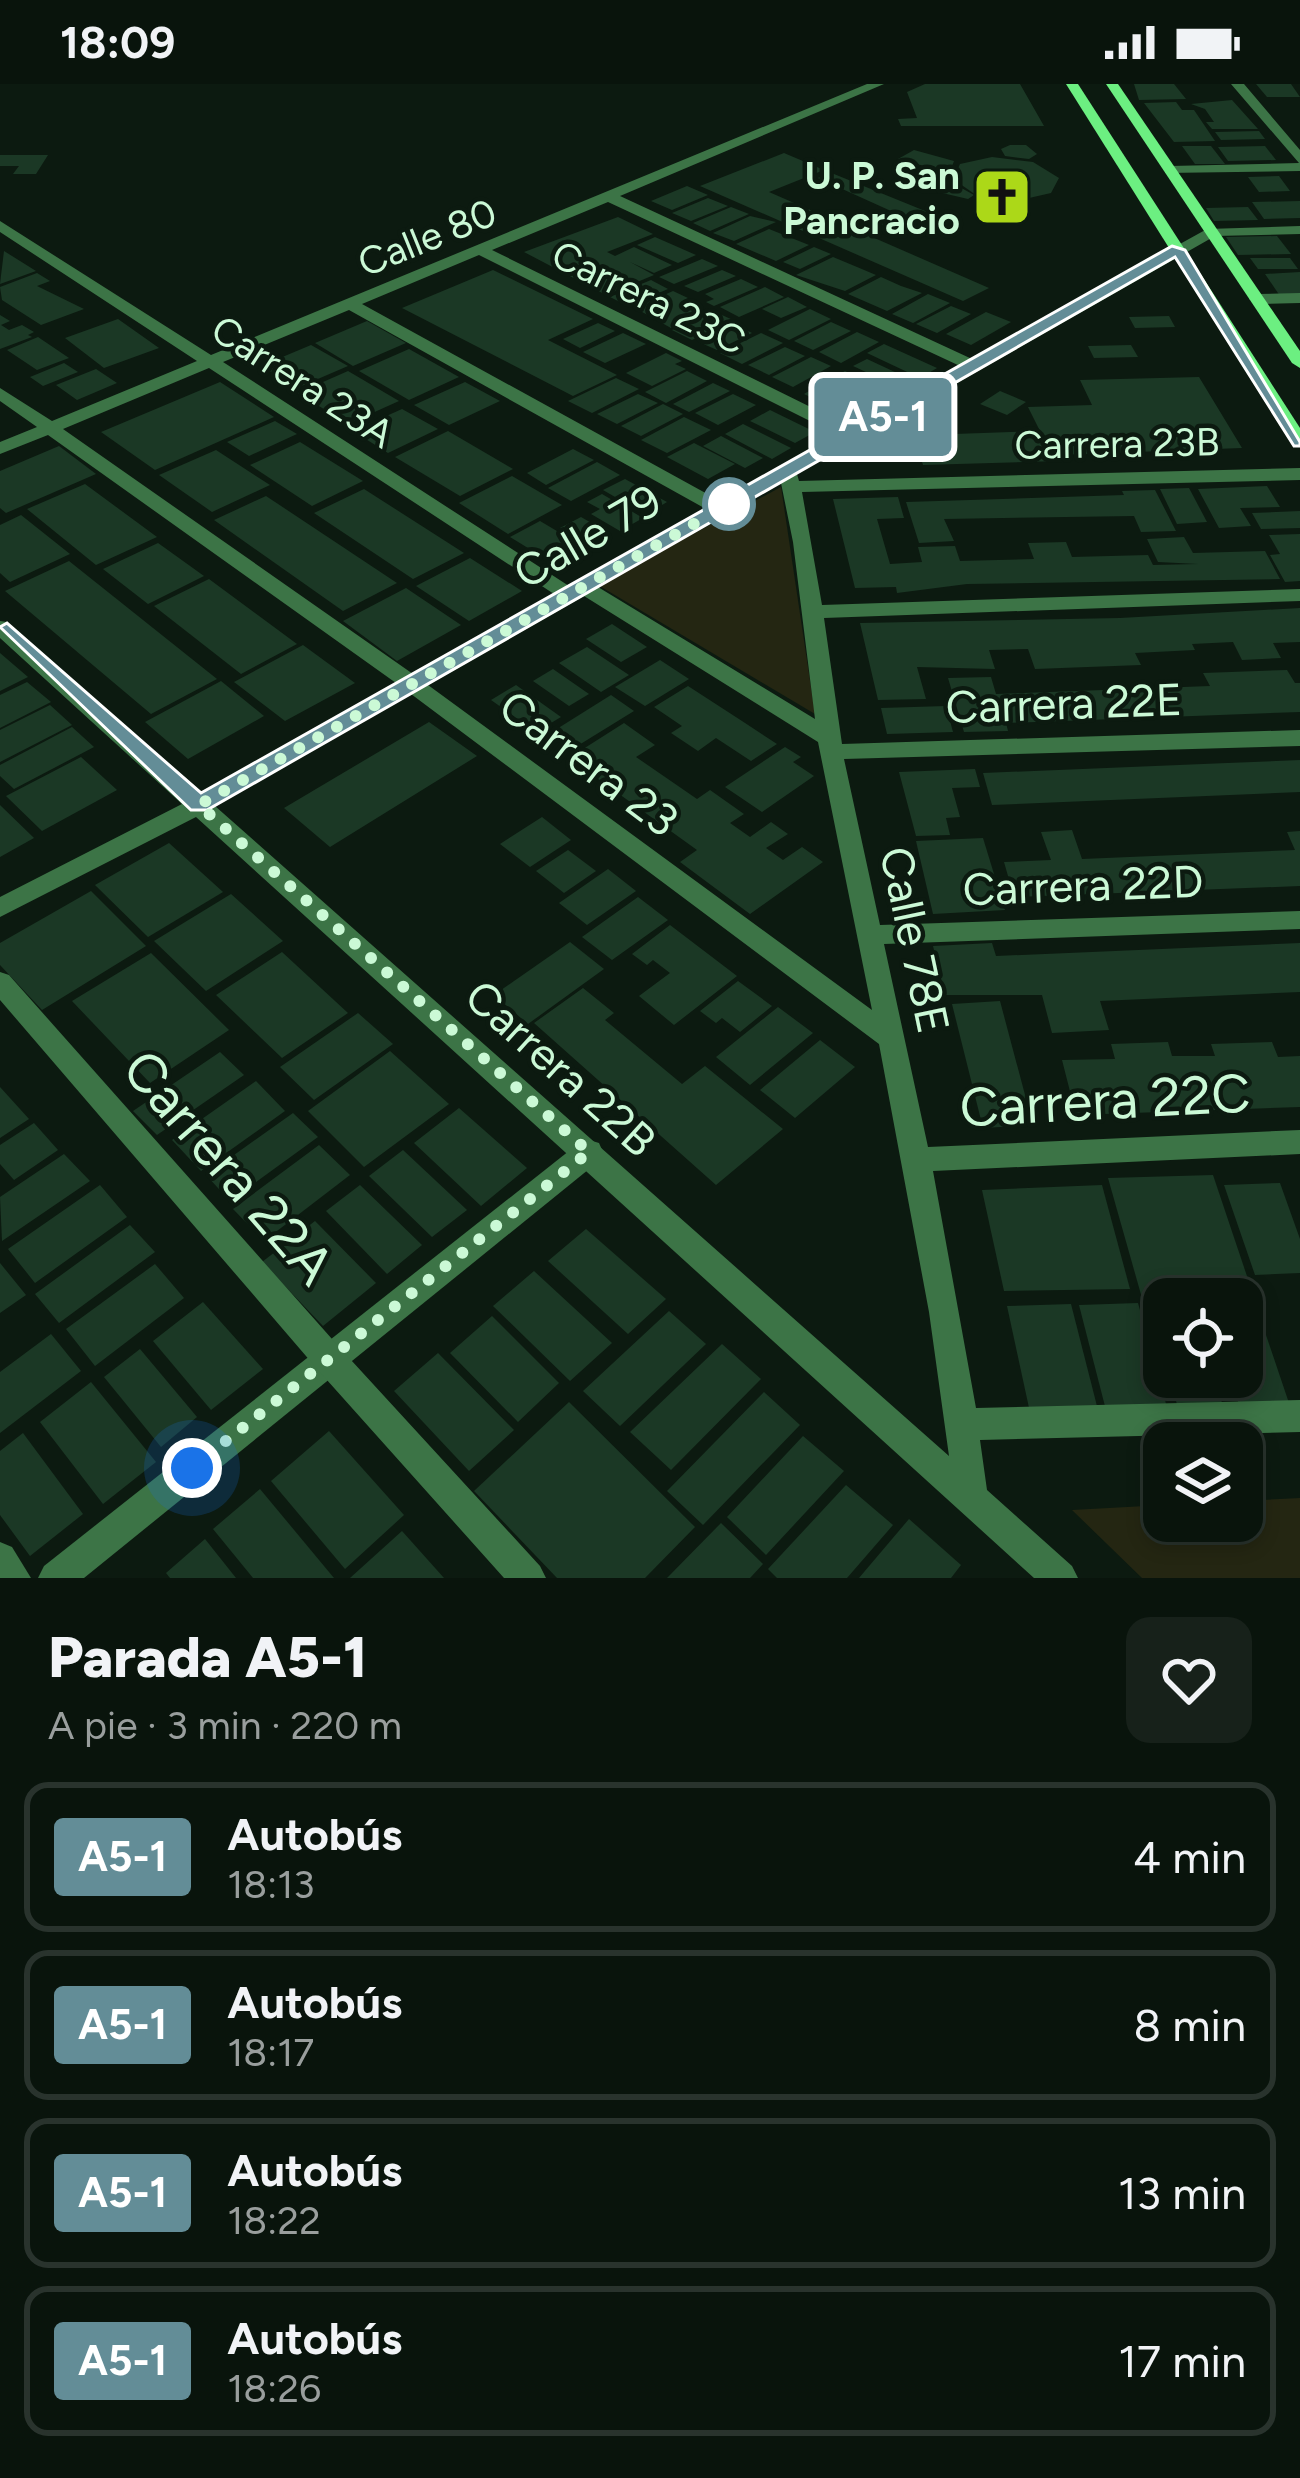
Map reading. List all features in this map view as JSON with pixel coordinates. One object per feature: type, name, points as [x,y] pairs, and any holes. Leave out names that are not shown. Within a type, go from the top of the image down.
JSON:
[{"type":"street","name":"Calle 80","points":[[0,448],[878,84]]},
{"type":"street","points":[[1072,84],[1300,442]]},
{"type":"street","points":[[1112,84],[1300,363]]},
{"type":"street","points":[[1237,84],[1300,163]]},
{"type":"street","points":[[1170,170],[1300,163]]},
{"type":"street","points":[[612,198],[974,366]]},
{"type":"street","points":[[1212,232],[1300,230]]},
{"type":"street","name":"Calle 79","points":[[0,908],[199,805],[720,509],[790,479],[851,435],[1212,232]]},
{"type":"street","name":"Carrera 23A","points":[[5,234],[830,745]]},
{"type":"street","name":"Carrera 23C","points":[[482,251],[851,435]]},
{"type":"street","points":[[1257,299],[1300,298]]},
{"type":"street","points":[[350,304],[720,509]]},
{"type":"street","name":"Carrera 23","points":[[0,393],[412,684],[889,1037]]},
{"type":"street","name":"Carrera 23B","points":[[790,479],[1300,474]]},
{"type":"street","name":"Calle 78E","points":[[790,479],[830,745],[915,1160],[963,1424],[971,1497]]},
{"type":"street","points":[[811,612],[1300,596]]},
{"type":"street","name":"Carrera 22B","points":[[0,628],[1060,1578]]},
{"type":"street","name":"Carrera 22E","points":[[830,745],[1300,738]]},
{"type":"street","name":"Carrera 22D","points":[[868,935],[1300,920]]},
{"type":"street","name":"Carrera 22A","points":[[0,982],[329,1359],[528,1578]]},
{"type":"street","name":"Carrera 22C","points":[[915,1160],[1300,1142]]},
{"type":"street","points":[[56,1578],[589,1152]]},
{"type":"street","points":[[963,1424],[1300,1416]]},
{"type":"street","points":[[0,1559],[13,1578]]},
{"type":"green space","points":[[781,487],[815,714],[598,585]]},
{"type":"green space","points":[[1300,1498],[1300,1578],[1142,1578],[1072,1510],[1143,1506],[1143,1542],[1263,1542],[1263,1500]]},
{"type":"building","points":[[925,84],[1020,84],[1044,126],[901,126],[898,119],[917,118],[907,92]]},
{"type":"building","points":[[1134,84],[1174,84],[1186,99],[1139,100]]},
{"type":"building","points":[[1256,84],[1291,84],[1300,97],[1267,97]]},
{"type":"building","points":[[1232,100],[1258,129],[1212,129],[1206,122],[1214,122],[1205,109],[1191,104]]},
{"type":"building","points":[[1176,102],[1182,110],[1194,110],[1215,141],[1174,142],[1144,103]]},
{"type":"building","points":[[1259,131],[1265,139],[1221,140],[1215,132]]},
{"type":"building","points":[[1026,145],[1037,154],[1029,159],[1005,156],[1001,149]]},
{"type":"building","points":[[1182,146],[1211,146],[1225,164],[1195,164]]},
{"type":"building","points":[[1265,146],[1276,160],[1228,161],[1218,147]]},
{"type":"building","points":[[914,150],[954,161],[947,180],[974,195],[968,199],[938,192],[923,179],[928,167],[898,159]]},
{"type":"building","points":[[784,153],[824,170],[769,192],[989,288],[963,301],[700,186]]},
{"type":"building","points":[[0,155],[48,155],[36,174],[13,174],[19,166],[0,166]]},
{"type":"building","points":[[992,157],[1033,162],[1059,178],[1051,193],[1016,201],[976,195],[953,179],[960,164]]},
{"type":"building","points":[[829,172],[935,215],[895,232],[870,221],[891,211],[818,178]]},
{"type":"building","points":[[1279,176],[1290,191],[1259,192],[1248,177]]},
{"type":"building","points":[[687,186],[708,195],[672,210],[651,201]]},
{"type":"building","points":[[708,198],[728,206],[691,221],[672,213]]},
{"type":"building","points":[[1300,201],[1300,218],[1264,219],[1252,202]]},
{"type":"building","points":[[731,207],[749,214],[710,231],[693,223]]},
{"type":"building","points":[[1248,207],[1258,220],[1214,221],[1206,208]]},
{"type":"building","points":[[750,216],[776,222],[734,241],[713,233]]},
{"type":"building","points":[[618,217],[653,234],[607,252],[615,256],[634,247],[672,265],[654,273],[630,262],[654,275],[606,295],[524,252]]},
{"type":"building","points":[[769,229],[809,245],[776,261],[736,244]]},
{"type":"building","points":[[1277,236],[1291,254],[1238,255],[1226,237]]},
{"type":"building","points":[[655,237],[696,255],[678,263],[637,245]]},
{"type":"building","points":[[814,247],[831,254],[800,269],[783,262]]},
{"type":"building","points":[[4,251],[36,271],[0,284]]},
{"type":"building","points":[[833,257],[876,275],[845,291],[796,275]]},
{"type":"building","points":[[1250,258],[1290,258],[1298,269],[1258,269]]},
{"type":"building","points":[[702,259],[718,266],[674,284],[659,277]]},
{"type":"building","points":[[493,270],[593,319],[548,340],[617,375],[573,396],[402,308]]},
{"type":"building","points":[[722,270],[736,276],[698,292],[684,286]]},
{"type":"building","points":[[1300,272],[1300,296],[1280,296],[1265,274]]},
{"type":"building","points":[[37,273],[50,281],[37,286],[84,309],[41,325],[2,300],[0,287]]},
{"type":"building","points":[[881,277],[922,293],[887,311],[848,294]]},
{"type":"building","points":[[741,279],[758,287],[714,306],[706,302],[714,299],[705,294]]},
{"type":"building","points":[[651,280],[668,289],[628,306],[610,297]]},
{"type":"building","points":[[765,287],[784,297],[739,317],[720,307]]},
{"type":"building","points":[[673,291],[688,298],[681,302],[703,312],[671,328],[635,308]]},
{"type":"building","points":[[928,294],[950,303],[913,323],[892,314]]},
{"type":"building","points":[[788,297],[807,307],[781,318],[762,309]]},
{"type":"building","points":[[951,306],[971,314],[937,333],[916,324]]},
{"type":"building","points":[[810,309],[831,319],[789,340],[768,330]]},
{"type":"building","points":[[713,311],[733,320],[692,340],[672,330]]},
{"type":"building","points":[[986,312],[1011,322],[971,345],[946,334]]},
{"type":"building","points":[[0,315],[10,321],[1,325],[9,330],[22,325],[34,332],[28,335],[32,337],[0,349]]},
{"type":"building","points":[[1169,316],[1175,327],[1135,328],[1129,317]]},
{"type":"building","points":[[118,319],[159,348],[104,368],[65,338]]},
{"type":"building","points":[[367,321],[406,343],[353,366],[315,343]]},
{"type":"building","points":[[831,322],[851,331],[813,350],[794,341]]},
{"type":"building","points":[[598,323],[615,331],[580,348],[563,339]]},
{"type":"building","points":[[734,324],[752,333],[717,350],[699,342]]},
{"type":"building","points":[[857,332],[879,342],[841,363],[819,352]]},
{"type":"building","points":[[623,333],[646,344],[605,363],[583,352]]},
{"type":"building","points":[[761,333],[783,343],[742,364],[720,353]]},
{"type":"building","points":[[38,337],[69,358],[37,370],[7,350]]},
{"type":"building","points":[[884,344],[937,368],[920,378],[867,353]]},
{"type":"building","points":[[311,345],[348,366],[297,388],[261,366]]},
{"type":"building","points":[[1131,345],[1138,357],[1094,358],[1088,346]]},
{"type":"building","points":[[785,347],[805,356],[769,375],[748,365]]},
{"type":"building","points":[[409,349],[459,377],[409,400],[359,371]]},
{"type":"building","points":[[666,353],[682,361],[675,364],[686,369],[652,386],[626,373]]},
{"type":"building","points":[[811,357],[831,366],[793,387],[772,377]]},
{"type":"building","points":[[867,359],[912,380],[898,387],[853,366]]},
{"type":"building","points":[[64,363],[78,372],[43,386],[30,377]]},
{"type":"building","points":[[96,369],[117,383],[77,400],[56,385]]},
{"type":"building","points":[[348,371],[399,401],[348,424],[298,393]]},
{"type":"building","points":[[687,371],[707,381],[666,403],[645,392]]},
{"type":"building","points":[[845,371],[875,385],[858,394],[828,380]]},
{"type":"building","points":[[1199,377],[1242,448],[923,465],[917,446],[929,445],[926,435],[1040,431],[1028,407],[1092,405],[1080,380]]},
{"type":"building","points":[[616,378],[639,389],[592,413],[568,401]]},
{"type":"building","points":[[220,382],[274,417],[155,470],[101,432]]},
{"type":"building","points":[[465,382],[500,401],[449,425],[414,405]]},
{"type":"building","points":[[713,383],[730,391],[689,412],[673,404]]},
{"type":"building","points":[[821,384],[858,401],[839,411],[804,394]]},
{"type":"building","points":[[1000,391],[1026,402],[1007,415],[980,404]]},
{"type":"building","points":[[638,394],[658,403],[617,424],[597,414]]},
{"type":"building","points":[[733,394],[756,405],[718,425],[695,413]]},
{"type":"building","points":[[663,404],[683,414],[641,436],[621,426]]},
{"type":"building","points":[[402,409],[438,429],[388,453],[353,431]]},
{"type":"building","points":[[770,410],[815,432],[795,443],[750,421]]},
{"type":"building","points":[[684,417],[711,430],[667,453],[641,440]]},
{"type":"building","points":[[275,421],[297,434],[249,456],[227,442]]},
{"type":"building","points":[[743,424],[791,448],[772,459],[725,434]]},
{"type":"building","points":[[448,431],[513,469],[460,496],[395,457]]},
{"type":"building","points":[[721,436],[763,458],[745,468],[703,446]]},
{"type":"building","points":[[300,442],[363,481],[312,506],[250,465]]},
{"type":"building","points":[[694,443],[735,464],[708,479],[667,457]]},
{"type":"building","points":[[59,446],[96,474],[6,513],[0,508],[0,471]]},
{"type":"building","points":[[573,449],[594,460],[546,485],[527,473]]},
{"type":"building","points":[[216,450],[270,485],[212,512],[159,475]]},
{"type":"building","points":[[597,462],[620,475],[571,501],[548,488]]},
{"type":"building","points":[[512,476],[562,505],[508,534],[459,503]]},
{"type":"building","points":[[625,479],[667,502],[646,515],[603,490]]},
{"type":"building","points":[[85,484],[157,537],[96,565],[27,509]]},
{"type":"building","points":[[1267,486],[1280,507],[1240,508],[1251,526],[1219,528],[1198,489]]},
{"type":"building","points":[[1189,488],[1207,522],[1177,524],[1160,489]]},
{"type":"building","points":[[364,489],[464,553],[413,579],[314,513]]},
{"type":"building","points":[[1155,490],[1176,531],[1141,532],[1134,516],[944,519],[954,541],[919,543],[906,502],[1124,495],[1122,491]]},
{"type":"building","points":[[602,494],[643,518],[620,531],[591,514],[600,509],[587,502]]},
{"type":"building","points":[[266,496],[397,583],[343,611],[214,520]]},
{"type":"building","points":[[898,497],[904,518],[877,519],[890,564],[922,562],[918,547],[955,546],[960,561],[1034,559],[1028,543],[1066,542],[1072,557],[1148,555],[1153,565],[1198,564],[1158,562],[1147,539],[1184,537],[1193,553],[1265,551],[1280,579],[967,584],[897,593],[896,587],[855,588],[833,499]]},
{"type":"building","points":[[1300,511],[1300,528],[1261,529],[1252,513]]},
{"type":"building","points":[[21,515],[70,554],[10,582],[0,573],[0,525]]},
{"type":"building","points":[[581,517],[609,533],[588,545],[560,528]]},
{"type":"building","points":[[540,521],[589,550],[559,567],[510,537]]},
{"type":"building","points":[[1300,534],[1300,581],[1285,582],[1270,555],[1280,554],[1269,535]]},
{"type":"building","points":[[158,543],[204,576],[148,604],[103,569]]},
{"type":"building","points":[[470,558],[522,591],[469,621],[416,586]]},
{"type":"building","points":[[69,561],[217,679],[151,714],[5,591]]},
{"type":"building","points":[[209,579],[297,644],[241,674],[154,606]]},
{"type":"building","points":[[406,588],[461,625],[397,661],[343,621]]},
{"type":"building","points":[[1300,608],[1300,642],[1273,643],[1281,658],[1242,660],[1233,642],[1192,644],[1195,650],[1135,653],[1141,665],[1035,669],[1028,649],[989,650],[995,669],[917,667],[926,699],[878,700],[860,623],[1120,618]]},
{"type":"building","points":[[612,624],[647,647],[621,662],[586,639]]},
{"type":"building","points":[[303,645],[355,683],[285,721],[234,682]]},
{"type":"building","points":[[587,647],[629,675],[601,692],[559,663]]},
{"type":"building","points":[[0,653],[28,677],[0,691]]},
{"type":"building","points":[[660,660],[689,679],[645,706],[615,687]]},
{"type":"building","points":[[553,669],[589,694],[569,706],[533,681]]},
{"type":"building","points":[[1287,670],[1300,683],[1300,712],[1006,723],[1008,731],[964,732],[948,678],[991,677],[996,694],[1210,686],[1203,673]]},
{"type":"building","points":[[221,681],[264,716],[188,759],[145,722]]},
{"type":"building","points":[[27,682],[51,702],[0,728],[0,695]]},
{"type":"building","points":[[516,685],[561,717],[536,732],[491,700]]},
{"type":"building","points":[[688,686],[777,744],[751,761],[716,738],[698,751],[671,733],[682,726],[654,707]]},
{"type":"building","points":[[611,695],[634,711],[574,748],[552,732]]},
{"type":"building","points":[[50,705],[72,725],[0,762],[0,730]]},
{"type":"building","points":[[946,706],[953,732],[887,734],[881,708]]},
{"type":"building","points":[[429,722],[477,756],[330,847],[284,808]]},
{"type":"building","points":[[624,723],[655,745],[636,757],[697,799],[710,790],[744,814],[730,823],[750,837],[771,822],[788,834],[766,848],[783,860],[802,847],[823,862],[750,914],[680,862],[697,850],[569,758]]},
{"type":"building","points":[[72,727],[94,747],[14,789],[0,776],[0,765]]},
{"type":"building","points":[[785,747],[801,757],[793,762],[814,776],[762,812],[725,787]]},
{"type":"building","points":[[81,757],[117,790],[42,831],[6,796]]},
{"type":"building","points":[[1300,760],[1300,792],[992,805],[983,773]]},
{"type":"building","points":[[975,769],[980,787],[952,788],[960,817],[946,818],[950,835],[916,836],[899,772]]},
{"type":"building","points":[[0,805],[34,838],[0,857]]},
{"type":"building","points":[[542,817],[571,840],[530,867],[500,844]]},
{"type":"building","points":[[1072,830],[1082,859],[1295,850],[1287,832],[1300,831],[1300,886],[1014,897],[1004,862],[1051,860],[1041,832]]},
{"type":"building","points":[[983,838],[1005,910],[933,914],[916,841]]},
{"type":"building","points":[[169,843],[223,892],[148,937],[95,885]]},
{"type":"building","points":[[568,850],[596,871],[564,893],[536,871]]},
{"type":"building","points":[[608,869],[636,891],[587,925],[559,903]]},
{"type":"building","points":[[91,891],[146,946],[42,1010],[0,965],[0,943]]},
{"type":"building","points":[[231,894],[283,941],[206,991],[154,941]]},
{"type":"building","points":[[638,897],[668,920],[612,960],[582,937]]},
{"type":"building","points":[[670,925],[737,976],[674,1025],[639,996],[670,973],[653,960],[647,965],[632,954]]},
{"type":"building","points":[[570,942],[604,969],[528,1024],[494,995]]},
{"type":"building","points":[[992,943],[996,956],[1300,943],[1300,992],[1100,1001],[1109,1030],[1052,1033],[1042,995],[945,995],[933,946]]},
{"type":"building","points":[[282,952],[348,1013],[282,1058],[216,995]]},
{"type":"building","points":[[151,953],[229,1030],[150,1083],[72,1001]]},
{"type":"building","points":[[738,981],[772,1006],[740,1032],[722,1018],[716,1023],[700,1011]]},
{"type":"building","points":[[583,988],[614,1013],[605,1020],[682,1084],[705,1066],[783,1129],[716,1185],[534,1023]]},
{"type":"building","points":[[1000,1001],[1033,1125],[983,1128],[952,1004]]},
{"type":"building","points":[[778,1007],[813,1033],[750,1085],[716,1057]]},
{"type":"building","points":[[358,1013],[393,1044],[314,1100],[280,1067]]},
{"type":"building","points":[[820,1040],[855,1067],[795,1118],[760,1090]]},
{"type":"building","points":[[1168,1042],[1172,1056],[1215,1056],[1211,1044],[1272,1042],[1278,1057],[1300,1056],[1300,1107],[1076,1115],[1062,1060],[1115,1059],[1111,1044]]},
{"type":"building","points":[[390,1051],[449,1104],[364,1167],[308,1111]]},
{"type":"building","points":[[220,1052],[244,1075],[157,1135],[133,1111]]},
{"type":"building","points":[[256,1081],[285,1111],[201,1171],[172,1140]]},
{"type":"building","points":[[0,1087],[29,1119],[0,1138]]},
{"type":"building","points":[[459,1108],[527,1168],[481,1206],[414,1143]]},
{"type":"building","points":[[293,1113],[318,1137],[230,1201],[206,1175]]},
{"type":"building","points":[[34,1123],[58,1150],[14,1180],[0,1164],[0,1145]]},
{"type":"building","points":[[319,1145],[350,1175],[264,1241],[233,1209]]},
{"type":"building","points":[[403,1150],[467,1210],[432,1237],[369,1176]]},
{"type":"building","points":[[64,1154],[90,1181],[2,1241],[0,1197]]},
{"type":"building","points":[[1213,1175],[1248,1278],[1143,1278],[1142,1298],[1108,1178]]},
{"type":"building","points":[[1280,1183],[1300,1239],[1300,1273],[1255,1275],[1224,1185]]},
{"type":"building","points":[[100,1185],[127,1217],[35,1283],[8,1249]]},
{"type":"building","points":[[360,1185],[422,1245],[387,1274],[326,1211]]},
{"type":"building","points":[[1102,1185],[1130,1289],[1004,1291],[982,1190]]},
{"type":"building","points":[[315,1221],[376,1283],[323,1326],[262,1262]]},
{"type":"building","points":[[130,1225],[155,1252],[59,1323],[35,1294]]},
{"type":"building","points":[[586,1229],[666,1299],[628,1334],[548,1261]]},
{"type":"building","points":[[0,1263],[26,1295],[0,1313]]},
{"type":"building","points":[[155,1264],[184,1298],[95,1366],[66,1329]]},
{"type":"building","points":[[534,1271],[612,1343],[570,1381],[493,1306]]},
{"type":"building","points":[[203,1302],[263,1369],[211,1410],[153,1341]]},
{"type":"building","points":[[1138,1303],[1143,1321],[1143,1398],[1164,1398],[1168,1411],[1107,1414],[1079,1305]]},
{"type":"building","points":[[1071,1304],[1099,1414],[1031,1417],[1007,1306]]},
{"type":"building","points":[[669,1311],[706,1344],[620,1426],[583,1391]]},
{"type":"building","points":[[492,1316],[559,1383],[518,1422],[450,1353]]},
{"type":"building","points":[[51,1334],[81,1371],[0,1433],[0,1372]]},
{"type":"building","points":[[1263,1335],[1290,1406],[1240,1408],[1237,1398],[1263,1398]]},
{"type":"building","points":[[722,1344],[761,1379],[671,1470],[630,1432]]},
{"type":"building","points":[[140,1349],[197,1417],[161,1447],[104,1377]]},
{"type":"building","points":[[438,1353],[514,1430],[469,1471],[394,1391]]},
{"type":"building","points":[[91,1382],[156,1462],[103,1504],[40,1422]]},
{"type":"building","points":[[764,1392],[800,1425],[703,1525],[667,1491]]},
{"type":"building","points":[[1175,1398],[1221,1398],[1224,1409],[1179,1411]]},
{"type":"building","points":[[569,1402],[695,1527],[645,1578],[557,1578],[474,1491]]},
{"type":"building","points":[[329,1431],[404,1515],[345,1569],[271,1481]]},
{"type":"building","points":[[23,1433],[83,1514],[30,1556],[0,1515],[0,1451]]},
{"type":"building","points":[[803,1436],[844,1471],[766,1555],[727,1517]]},
{"type":"building","points":[[846,1485],[893,1525],[847,1578],[777,1578],[768,1569]]},
{"type":"building","points":[[260,1489],[334,1578],[253,1578],[213,1529]]},
{"type":"building","points":[[909,1519],[961,1565],[951,1578],[859,1578]]},
{"type":"building","points":[[721,1523],[763,1564],[750,1578],[667,1578]]},
{"type":"building","points":[[402,1531],[444,1578],[350,1578]]},
{"type":"building","points":[[205,1539],[236,1578],[170,1578],[166,1573]]},
{"type":"bus line","name":"A5-1","points":[[0,627],[199,805],[1178,250],[1300,442]]},
{"type":"place","name":"U. P. San Pancracio","points":[[1002,197]]},
{"type":"route","points":[[192,1468],[589,1152],[199,805],[729,504]]}]
